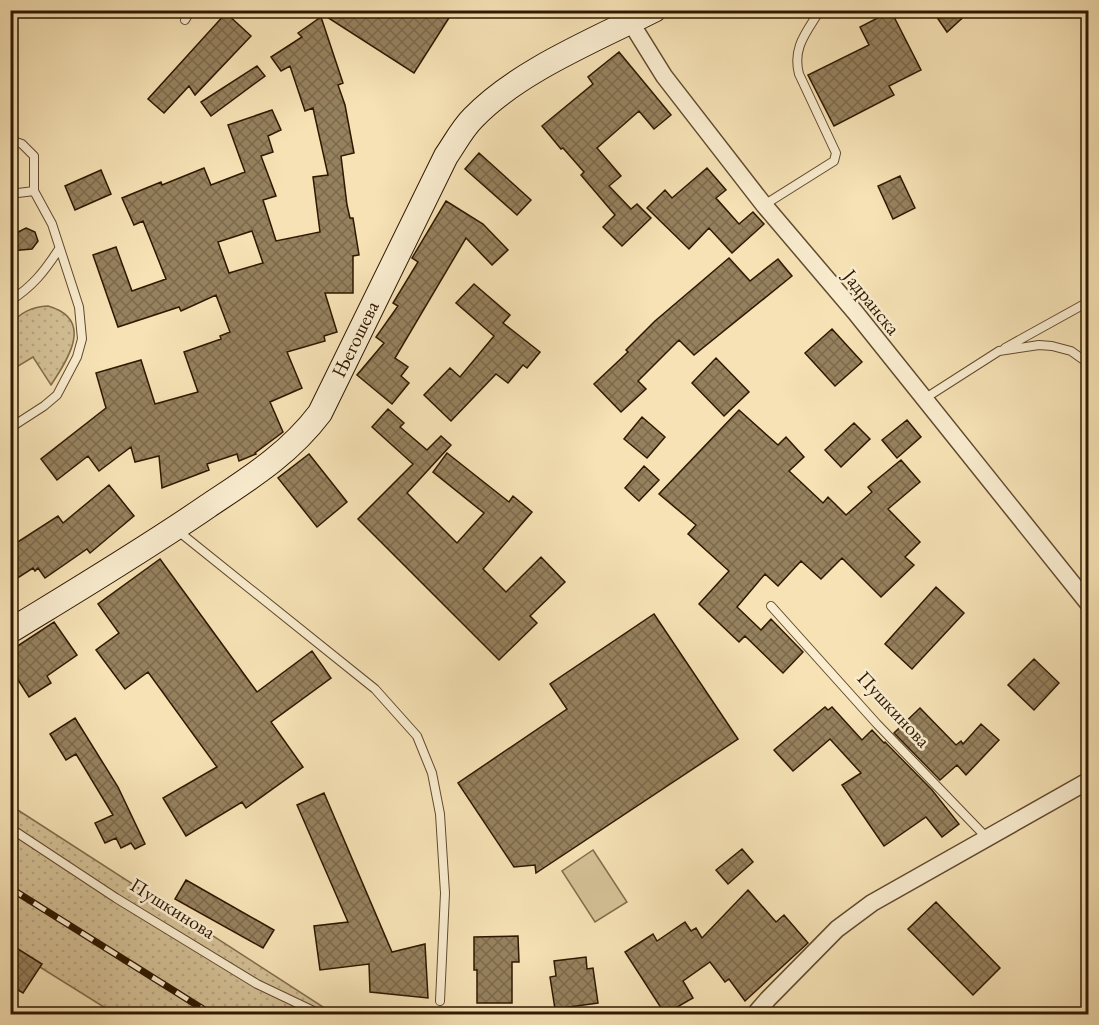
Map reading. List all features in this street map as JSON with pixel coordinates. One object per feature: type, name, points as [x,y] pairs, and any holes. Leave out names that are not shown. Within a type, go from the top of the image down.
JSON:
[{"type":"street","name":"Његошева","points":[[10,631],[176,528],[288,449],[320,413],[446,156],[471,119],[496,96],[627,16],[654,10]]},
{"type":"street","name":"Јадранска","points":[[627,16],[664,76],[764,205],[855,312],[1089,603]]},
{"type":"street","points":[[755,1014],[837,929],[872,903],[1089,781]]},
{"type":"lane","points":[[185,20],[191,10]]},
{"type":"lane","points":[[764,205],[834,161],[836,153],[799,74],[796,61],[800,45],[820,10]]},
{"type":"lane","points":[[10,140],[22,144],[34,156],[34,191],[52,224],[82,323],[82,339],[77,357],[57,394],[44,406],[10,428]]},
{"type":"lane","points":[[10,194],[34,191]]},
{"type":"lane","points":[[10,301],[30,287],[46,270],[59,249]]},
{"type":"lane","points":[[924,399],[999,351],[1089,302]]},
{"type":"lane","points":[[999,351],[1039,345],[1052,346],[1071,351],[1089,363]]},
{"type":"lane","points":[[176,528],[375,689],[417,736],[432,773],[440,814],[445,893],[440,1001]]},
{"type":"lane","name":"Пушкинова","points":[[771,606],[877,724],[988,839]]},
{"type":"lane","name":"Пушкинова","points":[[10,828],[116,898],[257,984],[320,1014]]},
{"type":"shaded area","points":[[48,306],[62,312],[70,320],[74,330],[70,352],[51,385],[33,357],[10,371],[11,324],[27,311]]},
{"type":"shaded area","points":[[10,805],[334,1014],[115,1014],[11,949]]},
{"type":"shaded area","points":[[593,850],[627,902],[595,922],[562,871]]},
{"type":"building","points":[[316,10],[454,10],[414,73]]},
{"type":"building","points":[[932,10],[971,10],[947,32]]},
{"type":"building","points":[[891,11],[921,70],[889,86],[894,95],[834,126],[808,75],[869,45],[860,27]]},
{"type":"building","points":[[226,13],[251,36],[195,95],[189,86],[164,113],[148,99]]},
{"type":"building","points":[[321,17],[343,83],[338,85],[345,105],[354,153],[341,156],[347,205],[350,218],[353,218],[359,255],[353,256],[353,293],[325,293],[337,332],[324,336],[325,341],[287,352],[302,388],[270,402],[283,432],[256,454],[239,461],[237,454],[207,464],[209,470],[162,488],[159,456],[135,462],[131,447],[99,471],[88,456],[57,480],[41,459],[106,408],[96,373],[141,360],[155,404],[198,392],[184,352],[221,339],[220,336],[230,332],[216,295],[181,311],[179,307],[118,327],[93,255],[116,247],[132,291],[166,279],[143,221],[134,225],[122,198],[204,168],[211,185],[245,172],[228,125],[272,110],[281,130],[268,136],[273,152],[261,156],[276,196],[263,200],[276,241],[320,232],[313,177],[328,175],[313,108],[305,111],[290,66],[281,71],[271,57],[302,37],[298,33]],"holes":[[[252,231],[263,263],[229,273],[218,242]]]},
{"type":"building","points":[[619,52],[671,115],[654,129],[639,111],[597,148],[621,176],[609,186],[631,209],[637,204],[651,218],[622,246],[603,227],[615,215],[581,175],[584,172],[542,126],[593,84],[588,77]]},
{"type":"building","points":[[257,66],[265,76],[211,116],[201,102]]},
{"type":"building","points":[[479,153],[531,200],[517,215],[465,169]]},
{"type":"building","points":[[707,168],[726,190],[716,198],[739,224],[753,212],[764,224],[732,253],[709,228],[689,249],[647,208],[665,190],[672,198]]},
{"type":"building","points":[[101,170],[111,194],[75,210],[65,186]]},
{"type":"building","points":[[900,176],[915,208],[893,219],[878,186]]},
{"type":"building","points":[[446,201],[483,224],[508,250],[492,265],[466,238],[395,358],[408,367],[401,376],[409,383],[392,404],[357,375],[384,343],[376,337],[398,306],[393,303],[418,262],[412,258]]},
{"type":"building","points":[[26,228],[35,232],[38,241],[32,249],[10,251],[18,232]]},
{"type":"building","points":[[729,258],[750,281],[778,259],[792,276],[694,355],[679,340],[638,381],[646,389],[621,412],[594,384],[628,352],[626,350],[655,321]]},
{"type":"building","points":[[474,284],[510,315],[503,323],[540,352],[527,368],[523,365],[508,383],[496,374],[451,421],[424,395],[450,368],[460,377],[494,336],[456,303]]},
{"type":"building","points":[[832,329],[862,362],[835,386],[805,353]]},
{"type":"building","points":[[716,358],[749,392],[724,416],[692,383]]},
{"type":"building","points":[[388,409],[404,423],[400,427],[427,450],[441,436],[451,445],[407,493],[457,543],[484,513],[433,472],[447,453],[509,502],[513,496],[532,512],[483,569],[506,592],[541,557],[565,582],[530,616],[537,623],[499,660],[358,519],[413,464],[372,427]]},
{"type":"building","points":[[739,410],[778,445],[786,437],[804,457],[789,471],[823,503],[828,497],[846,515],[872,492],[868,487],[901,460],[920,482],[888,509],[920,542],[905,557],[914,565],[881,597],[842,558],[821,579],[801,561],[778,586],[765,574],[737,607],[761,630],[771,619],[803,652],[783,673],[745,636],[739,642],[699,604],[729,571],[688,534],[696,525],[659,494]]},
{"type":"building","points":[[642,417],[665,437],[647,458],[624,439]]},
{"type":"building","points":[[907,420],[921,437],[897,458],[882,440]]},
{"type":"building","points":[[854,423],[870,439],[841,467],[825,450]]},
{"type":"building","points":[[309,454],[347,502],[317,527],[278,478]]},
{"type":"building","points":[[644,466],[659,480],[639,501],[625,488]]},
{"type":"building","points":[[109,485],[134,516],[90,553],[87,549],[45,578],[38,568],[35,571],[33,568],[16,579],[10,571],[10,547],[58,516],[63,523]]},
{"type":"building","points":[[160,559],[257,692],[312,651],[331,678],[271,722],[303,767],[246,808],[242,802],[186,836],[163,798],[217,767],[148,672],[125,689],[96,650],[119,633],[98,604]]},
{"type":"building","points":[[936,587],[964,613],[912,669],[885,644]]},
{"type":"building","points":[[654,614],[738,739],[536,873],[535,865],[514,867],[458,783],[567,709],[550,684]]},
{"type":"building","points":[[54,622],[77,655],[47,676],[51,683],[29,697],[11,669],[10,651]]},
{"type":"building","points":[[1034,659],[1059,683],[1034,710],[1008,685]]},
{"type":"building","points":[[825,707],[828,710],[832,707],[862,740],[872,730],[932,790],[959,824],[942,837],[926,817],[884,846],[842,785],[861,773],[830,739],[793,771],[774,750]]},
{"type":"building","points":[[920,708],[956,745],[961,741],[963,744],[981,724],[999,740],[966,775],[957,765],[940,780],[894,733]]},
{"type":"building","points":[[75,718],[118,787],[145,844],[135,849],[131,843],[121,848],[116,838],[105,843],[95,823],[113,815],[76,754],[66,760],[50,734]]},
{"type":"building","points":[[324,793],[392,952],[425,944],[428,998],[370,992],[369,964],[320,970],[314,926],[348,922],[297,805]]},
{"type":"building","points":[[742,849],[753,862],[728,884],[716,870]]},
{"type":"building","points":[[186,880],[274,930],[263,948],[175,899]]},
{"type":"building","points":[[748,890],[776,922],[784,915],[808,943],[745,1001],[729,979],[725,982],[710,962],[683,981],[693,998],[665,1014],[625,952],[653,934],[657,941],[685,922],[691,931],[696,928],[702,938]]},
{"type":"building","points":[[936,902],[1000,968],[973,995],[908,929]]},
{"type":"building","points":[[518,936],[519,962],[512,962],[512,1003],[477,1003],[474,937]]},
{"type":"building","points":[[10,944],[42,964],[23,993],[10,985]]},
{"type":"building","points":[[586,957],[587,969],[593,968],[598,1003],[555,1009],[550,977],[556,976],[554,961]]},
{"type":"railway","points":[[10,888],[211,1014]]}]
